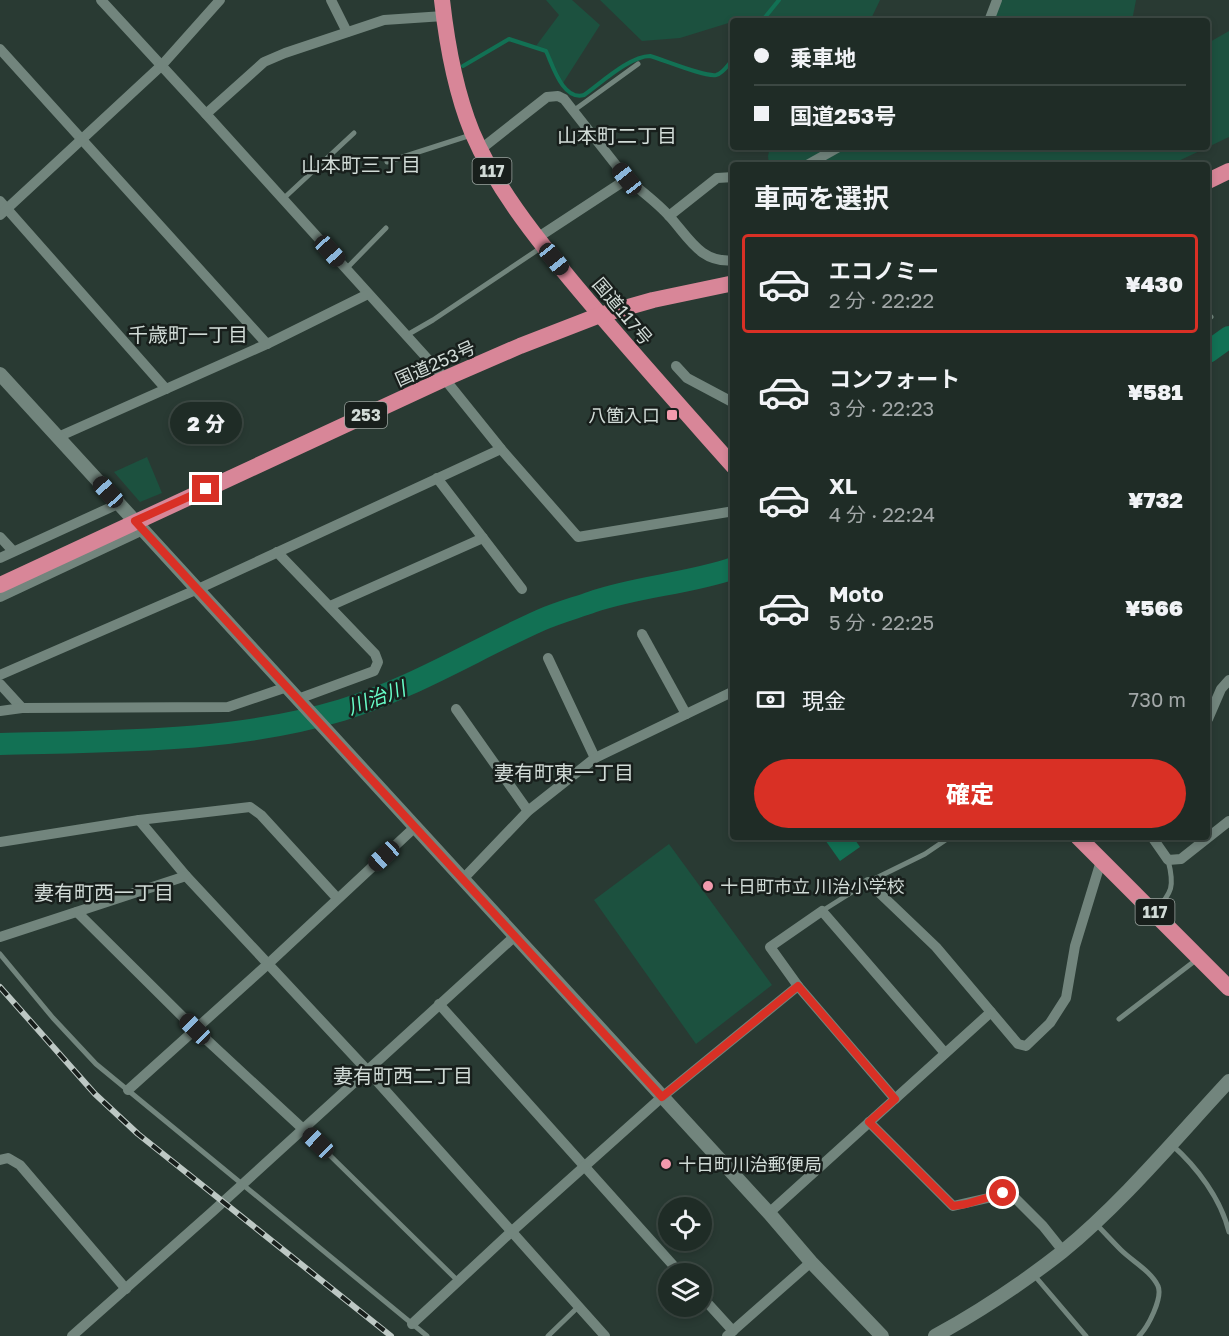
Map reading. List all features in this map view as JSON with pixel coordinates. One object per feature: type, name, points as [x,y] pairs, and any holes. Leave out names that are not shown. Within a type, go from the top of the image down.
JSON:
[{"type":"highway","name":"国道117号","points":[[443,8],[459,98],[477,142],[496,178],[540,242],[600,315],[730,462]]},
{"type":"highway","points":[[1210,180],[1229,171]]},
{"type":"highway","name":"国道253号","points":[[0,585],[139,526],[444,379],[520,346],[600,315],[653,300],[730,284]]},
{"type":"highway","name":"117","points":[[1081,840],[1229,987]]},
{"type":"street","points":[[101,0],[444,379],[501,449],[578,537],[730,512]]},
{"type":"street","points":[[166,389],[2,208],[162,65],[220,0]]},
{"type":"street","points":[[331,0],[347,32]]},
{"type":"street","points":[[990,18],[997,0]]},
{"type":"street","points":[[206,114],[264,62],[384,20],[443,8]]},
{"type":"street","points":[[0,49],[267,344]]},
{"type":"street","points":[[477,142],[547,97],[558,96],[564,99],[627,179],[669,216],[698,250],[711,258],[730,260]]},
{"type":"street","points":[[812,162],[834,150]]},
{"type":"street","points":[[669,216],[717,178],[730,177]]},
{"type":"street","points":[[540,242],[627,179]]},
{"type":"street","points":[[58,437],[267,344],[368,294]]},
{"type":"street","points":[[676,366],[687,378],[730,401]]},
{"type":"street","points":[[0,374],[769,1213],[811,1262],[882,1336]]},
{"type":"street","points":[[0,675],[198,589],[501,449]]},
{"type":"street","points":[[437,478],[522,589]]},
{"type":"street","points":[[0,558],[118,504]]},
{"type":"street","points":[[0,597],[139,526]]},
{"type":"street","points":[[0,537],[14,551]]},
{"type":"street","points":[[330,606],[483,538]]},
{"type":"street","points":[[277,552],[375,654],[378,662],[374,671],[299,701]]},
{"type":"street","points":[[642,634],[686,714]]},
{"type":"street","points":[[548,658],[595,758]]},
{"type":"street","points":[[1210,714],[1221,689],[1229,680]]},
{"type":"street","points":[[0,684],[22,708]]},
{"type":"street","points":[[0,711],[22,708],[228,707],[287,687]]},
{"type":"street","points":[[463,879],[528,812],[595,758],[730,693]]},
{"type":"street","points":[[456,709],[528,812]]},
{"type":"street","points":[[0,842],[139,820],[250,807],[261,815],[338,898]]},
{"type":"street","points":[[139,820],[186,876],[367,1070],[510,1233],[605,1336]]},
{"type":"street","points":[[1210,836],[1229,821]]},
{"type":"street","points":[[128,1090],[414,828]]},
{"type":"street","points":[[1154,840],[1168,860],[1181,859],[1205,840]]},
{"type":"street","points":[[868,882],[936,947],[1018,1044],[1026,1046],[1050,1023],[1066,998],[1075,946],[1101,861]]},
{"type":"street","points":[[0,937],[186,876]]},
{"type":"street","points":[[895,1099],[798,986],[770,947],[822,911],[945,1053]]},
{"type":"street","points":[[77,912],[195,1029],[302,1128]]},
{"type":"street","points":[[72,1336],[515,936]]},
{"type":"street","points":[[412,1324],[662,1097],[798,986]]},
{"type":"street","points":[[439,1004],[671,1263]]},
{"type":"street","points":[[769,1213],[991,1012]]},
{"type":"street","points":[[935,1336],[1032,1274],[1063,1251],[1095,1222],[1229,1081]]},
{"type":"street","points":[[869,1122],[953,1206],[1010,1193],[1043,1226],[1063,1251]]},
{"type":"street","points":[[0,1160],[8,1158],[20,1165],[126,1289]]},
{"type":"street","points":[[712,1310],[730,1334],[811,1262]]},
{"type":"lane","points":[[573,111],[638,64]]},
{"type":"lane","points":[[283,199],[354,134]]},
{"type":"lane","points":[[387,162],[477,142]]},
{"type":"lane","points":[[346,269],[386,228]]},
{"type":"lane","points":[[405,336],[433,320],[540,242]]},
{"type":"lane","points":[[822,911],[868,882],[925,854],[946,840]]},
{"type":"lane","points":[[1155,912],[1171,894],[1173,879],[1168,860]]},
{"type":"lane","points":[[0,954],[53,1018],[96,1064],[427,1336]]},
{"type":"lane","points":[[1119,1019],[1200,957]]},
{"type":"lane","points":[[302,1128],[458,1281]]},
{"type":"lane","points":[[1171,1144],[1189,1160],[1208,1187],[1229,1232]]},
{"type":"lane","points":[[1095,1222],[1121,1250],[1153,1278],[1159,1288],[1159,1297],[1146,1329],[1139,1336]]},
{"type":"lane","points":[[1032,1274],[1086,1336]]},
{"type":"lane","points":[[548,1336],[578,1307]]},
{"type":"shaded area","points":[[546,0],[572,0],[600,25],[563,83],[546,49],[536,46],[559,15]]},
{"type":"shaded area","points":[[600,0],[880,0],[871,18],[730,18],[730,23],[680,38],[642,41]]},
{"type":"shaded area","points":[[999,0],[1136,0],[1133,18],[995,18]]},
{"type":"shaded area","points":[[1229,31],[1229,137],[1210,146],[1210,42]]},
{"type":"shaded area","points":[[769,150],[1202,150],[1176,162],[769,162]]},
{"type":"shaded area","points":[[147,457],[162,493],[140,502],[114,472]]},
{"type":"shaded area","points":[[825,840],[855,840],[860,847],[840,861]]},
{"type":"shaded area","points":[[669,844],[772,985],[696,1044],[594,900]]},
{"type":"waterway","points":[[764,18],[779,0]]},
{"type":"waterway","points":[[463,66],[509,39],[546,51],[565,88],[570,93],[584,95],[625,65],[642,57],[650,56],[710,75],[719,74],[730,63]]},
{"type":"waterway","name":"川治川","points":[[1210,351],[1229,337]]},
{"type":"waterway","name":"川治川","points":[[0,744],[172,738],[258,729],[300,721],[342,710],[394,691],[560,613],[609,597],[730,569]]},
{"type":"railway","points":[[0,987],[95,1094],[138,1134],[391,1336]]},
{"type":"place","name":"八箇入口","points":[[672,415]]},
{"type":"place","name":"十日町市立 川治小学校","points":[[708,886]]},
{"type":"place","name":"十日町川治郵便局","points":[[666,1164]]},
{"type":"district","name":"山本町二丁目","points":[[617,135]]},
{"type":"district","name":"山本町三丁目","points":[[361,164]]},
{"type":"district","name":"千歳町一丁目","points":[[188,334]]},
{"type":"district","name":"妻有町東一丁目","points":[[564,772]]},
{"type":"district","name":"妻有町西一丁目","points":[[104,892]]},
{"type":"district","name":"妻有町西二丁目","points":[[403,1075]]},
{"type":"route","points":[[206,489],[135,521],[662,1097],[798,986],[895,1099],[869,1122],[953,1206],[1003,1193]]}]
